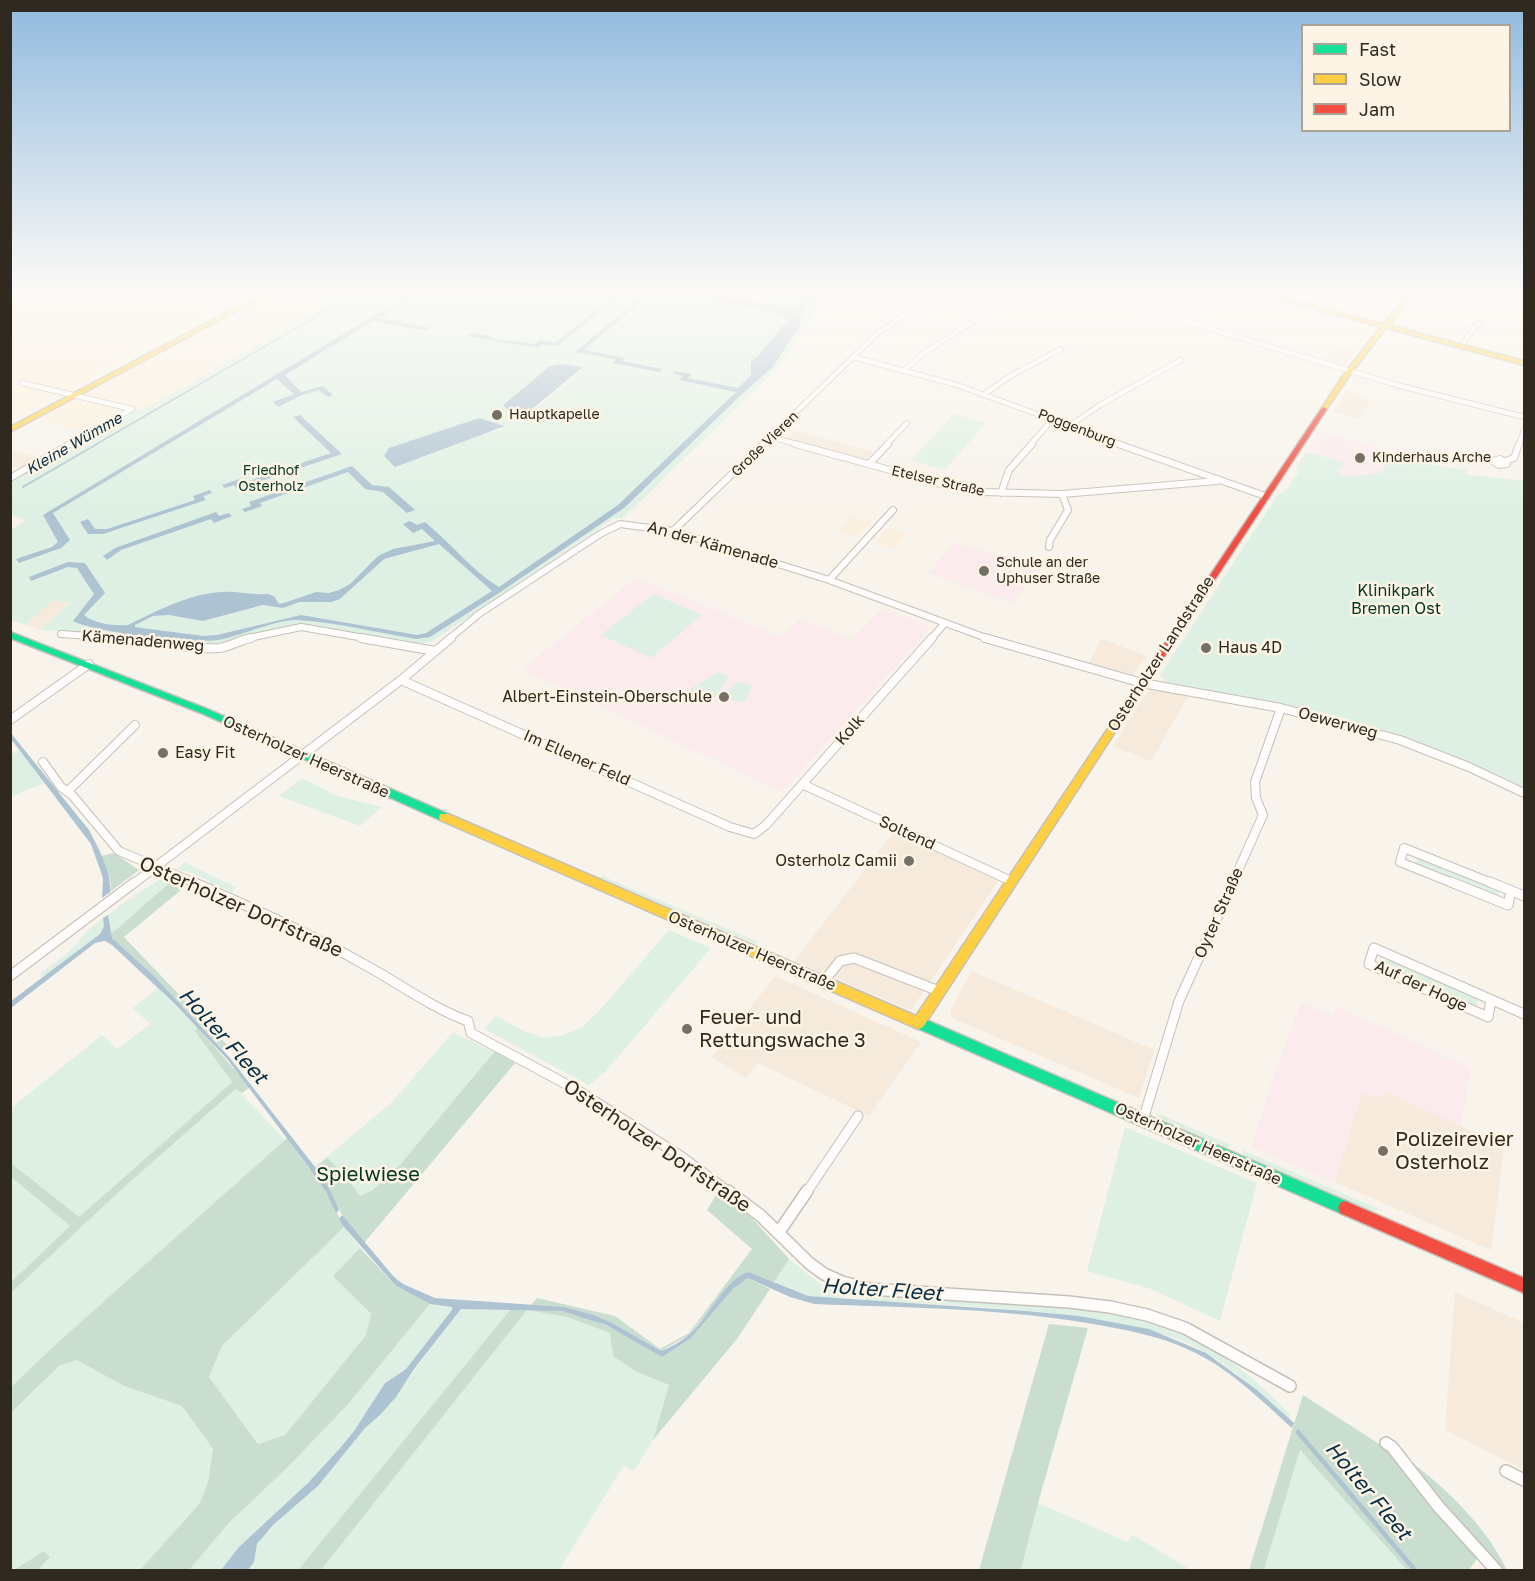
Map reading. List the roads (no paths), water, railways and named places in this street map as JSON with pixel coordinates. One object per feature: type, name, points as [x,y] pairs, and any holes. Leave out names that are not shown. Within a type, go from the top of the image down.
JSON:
[{"type":"main road","points":[[10,430],[127,365]]},
{"type":"main road","name":"Osterholzer Landstraße","points":[[918,1023],[1354,365]]},
{"type":"main road","points":[[10,424],[71,395]]},
{"type":"main road","name":"Osterholzer Heerstraße","points":[[10,634],[89,664],[303,754],[489,838],[824,981],[1524,1286]]},
{"type":"street","name":"Große Vieren","points":[[673,531],[845,365]]},
{"type":"street","name":"Poggenburg","points":[[881,365],[1053,418],[1216,481],[1265,496]]},
{"type":"street","points":[[903,371],[910,365]]},
{"type":"street","points":[[983,395],[1031,365]]},
{"type":"street","points":[[1071,425],[1100,405],[1172,365]]},
{"type":"street","points":[[1328,365],[1432,395],[1524,417]]},
{"type":"street","points":[[10,478],[132,409],[22,383]]},
{"type":"street","points":[[1001,494],[1010,470],[1053,418]]},
{"type":"street","points":[[869,464],[907,423]]},
{"type":"street","points":[[1505,461],[1514,458],[1524,430]]},
{"type":"street","name":"Etelser Straße","points":[[770,437],[941,484],[1001,494],[1062,494],[1216,481]]},
{"type":"street","points":[[1049,547],[1050,540],[1068,510],[1062,494]]},
{"type":"street","points":[[829,580],[893,510]]},
{"type":"street","name":"An der Kämenade","points":[[10,976],[401,680],[479,614],[600,534],[620,524],[673,531],[829,580],[1046,657],[1143,683]]},
{"type":"street","name":"Kolk","points":[[754,834],[766,825],[945,623]]},
{"type":"street","name":"Kämenadenweg","points":[[61,634],[222,648],[236,641],[301,627],[435,651]]},
{"type":"street","points":[[10,720],[89,664]]},
{"type":"street","name":"Im Ellener Feld","points":[[401,680],[730,827],[754,834]]},
{"type":"street","name":"Oewerweg","points":[[1143,683],[1281,708],[1400,740],[1469,767],[1524,793]]},
{"type":"street","name":"Oyter Straße","points":[[1143,1120],[1179,1001],[1263,815],[1256,798],[1255,782],[1281,708]]},
{"type":"street","points":[[68,791],[135,726]]},
{"type":"street","name":"Osterholzer Dorfstraße","points":[[43,762],[61,787],[68,791],[120,851],[287,924],[366,964],[452,1015],[468,1020],[471,1033],[577,1090],[682,1157],[761,1216],[816,1268],[846,1284],[870,1289],[1069,1302],[1138,1313],[1185,1328],[1290,1386]]},
{"type":"street","name":"Soltend","points":[[802,784],[1011,881]]},
{"type":"street","points":[[1511,891],[1508,905],[1400,862],[1404,848],[1524,896]]},
{"type":"street","name":"Auf der Hoge","points":[[1491,1000],[1488,1017],[1369,964],[1374,948],[1524,1014]]},
{"type":"street","points":[[824,981],[840,961],[854,958],[939,991]]},
{"type":"street","points":[[778,1232],[858,1116]]},
{"type":"street","points":[[1386,1443],[1392,1447],[1438,1506],[1496,1570]]},
{"type":"street","points":[[1506,1471],[1524,1480]]},
{"type":"water","points":[[292,365],[302,365],[285,375],[301,392],[323,386],[333,395],[328,397],[319,390],[302,395],[278,407],[273,402],[294,394],[277,379],[53,513],[70,540],[61,548],[19,563],[16,559],[52,547],[58,542],[43,515]]},
{"type":"water","points":[[621,365],[641,365],[662,369],[659,372]]},
{"type":"water","points":[[751,365],[774,365],[624,508],[430,637],[416,639],[342,625],[298,620],[280,622],[218,640],[206,641],[121,633],[73,621],[94,594],[77,568],[68,567],[31,581],[29,577],[68,562],[85,563],[105,593],[84,615],[111,625],[128,625],[173,604],[209,593],[268,594],[274,596],[279,604],[316,592],[329,593],[339,590],[350,584],[378,556],[393,549],[435,541],[422,529],[413,533],[403,524],[410,521],[417,525],[425,522],[479,573],[499,587],[618,505],[736,392],[679,380],[683,376],[672,373],[674,371],[692,374],[688,378],[738,388],[751,375]],"holes":[[[439,544],[492,591],[426,633],[417,635],[301,615],[217,635],[203,636],[135,627],[135,625],[153,616],[169,615],[203,621],[263,605],[283,608],[299,602],[331,602],[340,599],[384,559]]]},
{"type":"water","points":[[550,366],[583,367],[524,416],[508,410],[503,405]]},
{"type":"water","points":[[300,415],[342,454],[237,489],[234,485],[225,488],[222,485],[239,479],[243,483],[331,453],[293,417]]},
{"type":"water","points":[[479,418],[505,426],[395,467],[384,456],[389,448]]},
{"type":"water","points":[[352,466],[372,485],[389,487],[415,510],[407,513],[383,492],[365,489],[348,472],[260,503],[262,506],[245,512],[242,509],[251,506],[249,502]]},
{"type":"water","points":[[210,490],[212,493],[203,496],[206,500],[103,534],[88,534],[80,522],[88,519],[95,529],[107,529],[195,500],[193,496]]},
{"type":"water","points":[[216,512],[219,516],[229,513],[232,516],[214,523],[211,519],[121,550],[107,560],[103,556],[115,548]]},
{"type":"water","points":[[10,732],[89,830],[104,860],[109,877],[110,892],[102,898],[103,878],[91,844],[11,739]]},
{"type":"water","points":[[108,915],[112,938],[158,980],[230,1058],[315,1167],[330,1190],[339,1210],[336,1213],[326,1192],[228,1060],[174,1003],[112,945],[105,941],[95,943],[11,1008],[11,1001],[100,934],[104,926],[103,918]]},
{"type":"water","points":[[342,1215],[394,1277],[403,1284],[435,1298],[564,1307],[594,1315],[614,1324],[661,1351],[690,1334],[725,1290],[749,1272],[808,1296],[1079,1316],[1149,1329],[1206,1353],[1257,1390],[1294,1423],[1292,1428],[1230,1374],[1187,1349],[1146,1335],[1068,1320],[996,1312],[814,1304],[790,1297],[748,1278],[733,1289],[691,1338],[662,1357],[606,1325],[562,1311],[461,1309],[414,1369],[396,1397],[365,1428],[318,1486],[273,1525],[257,1544],[254,1562],[248,1570],[221,1570],[239,1547],[308,1483],[340,1448],[354,1431],[385,1383],[406,1369],[452,1310],[452,1307],[430,1304],[396,1286],[344,1227],[339,1219]]},
{"type":"waterway","name":"Kleine Wümme","points":[[95,445],[233,365]]},
{"type":"waterway","name":"Kleine Wümme","points":[[23,487],[97,444]]},
{"type":"waterway","name":"Holter Fleet","points":[[1298,1432],[1414,1569]]},
{"type":"place","name":"Hauptkapelle","points":[[497,415]]},
{"type":"place","name":"Kinderhaus Arche","points":[[1360,458]]},
{"type":"place","name":"Schule an der Uphuser Straße","points":[[984,571]]},
{"type":"place","name":"Haus 4D","points":[[1206,648]]},
{"type":"place","name":"Albert-Einstein-Oberschule","points":[[724,697]]},
{"type":"place","name":"Easy Fit","points":[[163,753]]},
{"type":"place","name":"Osterholz Camii","points":[[909,861]]},
{"type":"place","name":"Feuer- und Rettungswache 3","points":[[687,1029]]},
{"type":"place","name":"Polizeirevier Osterholz","points":[[1383,1151]]},
{"type":"park label","name":"Friedhof Osterholz","points":[[271,480]]},
{"type":"park label","name":"Klinikpark Bremen Ost","points":[[1396,600]]},
{"type":"park label","name":"Spielwiese","points":[[368,1175]]}]
